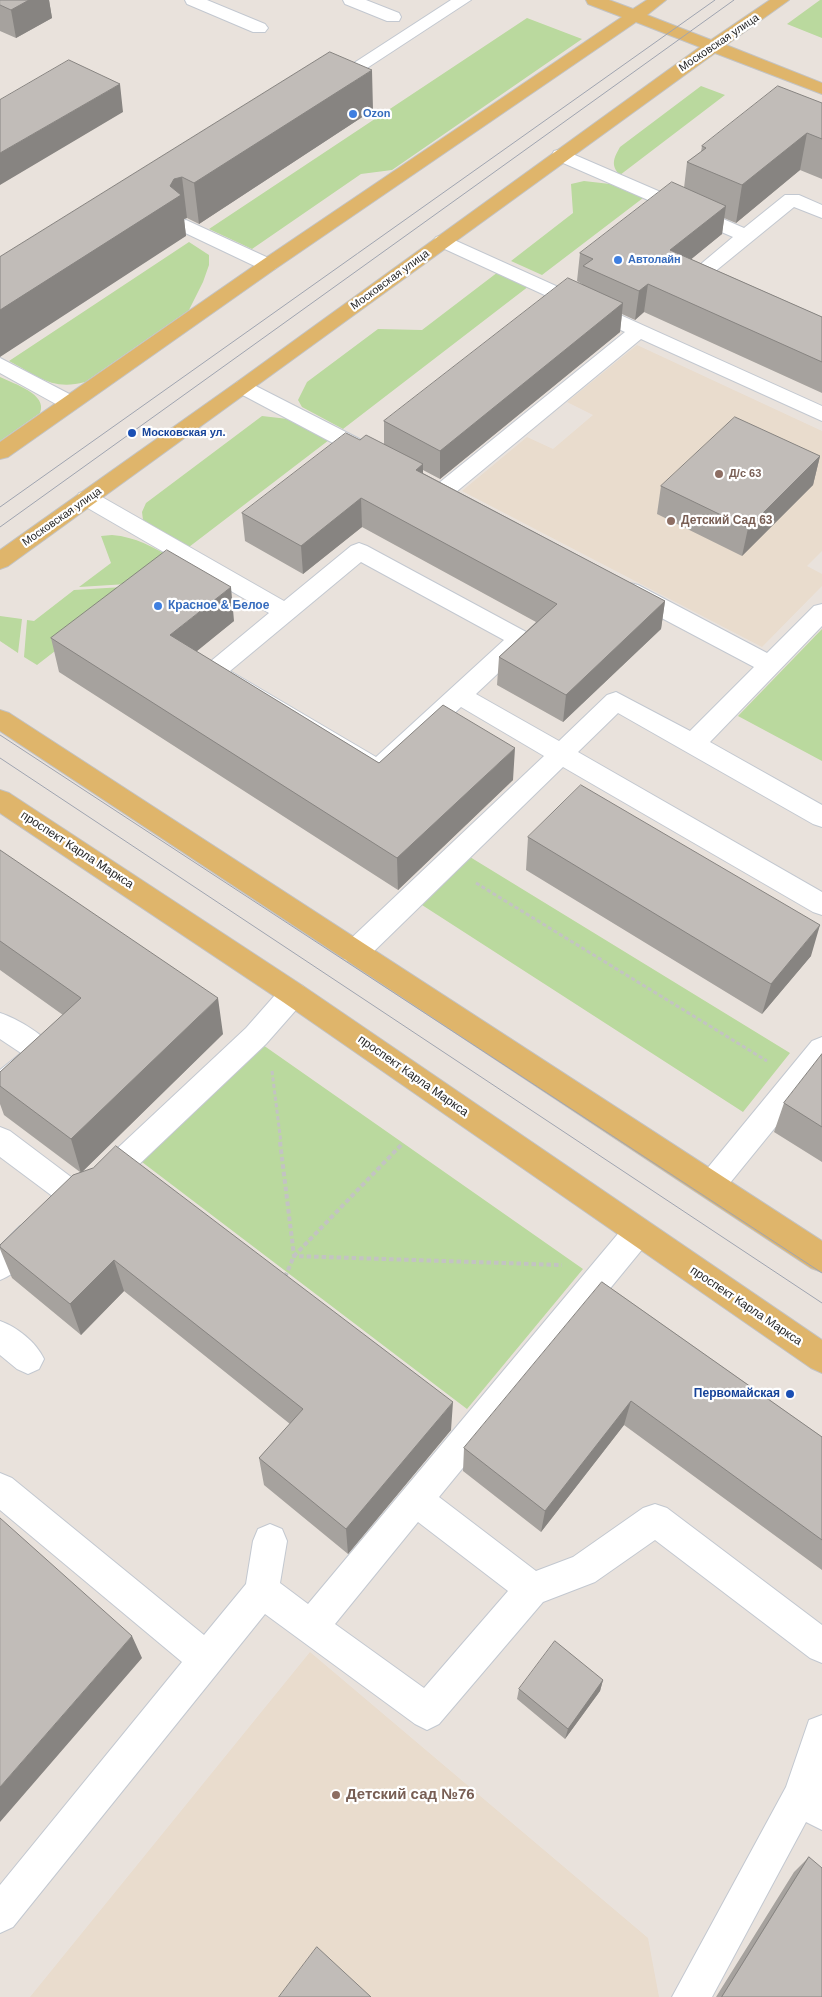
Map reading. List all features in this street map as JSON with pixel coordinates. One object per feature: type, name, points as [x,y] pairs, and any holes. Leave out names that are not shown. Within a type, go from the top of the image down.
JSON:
[{"type":"main road","points":[[594,0],[822,89]]},
{"type":"main road","points":[[0,452],[268,266],[658,0]]},
{"type":"main road","name":"Московская улица","points":[[0,561],[244,387],[561,155],[781,0]]},
{"type":"main road","points":[[0,719],[822,1258]]},
{"type":"main road","name":"проспект Карла Маркса","points":[[0,800],[294,994],[822,1358]]},
{"type":"lane","points":[[193,0],[259,28]]},
{"type":"lane","points":[[352,0],[393,17]]},
{"type":"lane","points":[[315,95],[463,0]]},
{"type":"lane","points":[[561,155],[746,236]]},
{"type":"lane","points":[[728,294],[693,279],[792,199],[822,212]]},
{"type":"lane","points":[[186,226],[268,266]]},
{"type":"lane","points":[[443,241],[822,414]]},
{"type":"lane","points":[[442,492],[639,330]]},
{"type":"lane","points":[[0,364],[70,404]]},
{"type":"lane","points":[[244,387],[393,466]]},
{"type":"lane","points":[[87,498],[285,612]]},
{"type":"lane","points":[[359,551],[520,639],[459,695],[378,770],[213,672],[359,551]]},
{"type":"lane","points":[[615,583],[770,665]]},
{"type":"lane","points":[[694,744],[822,612]]},
{"type":"lane","points":[[459,695],[822,905]]},
{"type":"lane","points":[[355,952],[616,701],[822,816]]},
{"type":"lane","points":[[0,1266],[72,1195],[91,1191],[256,1036],[294,994]]},
{"type":"lane","points":[[0,1024],[42,1052],[0,1088]]},
{"type":"lane","points":[[711,1185],[822,1049]]},
{"type":"lane","points":[[0,1140],[72,1195]]},
{"type":"lane","points":[[311,1626],[638,1232]]},
{"type":"lane","points":[[0,1335],[28,1359]]},
{"type":"lane","points":[[0,1489],[206,1659]]},
{"type":"lane","points":[[416,1500],[532,1589]]},
{"type":"lane","points":[[262,1591],[427,1712],[532,1589],[583,1570],[655,1520],[822,1646]]},
{"type":"lane","points":[[0,1914],[262,1591],[270,1541]]},
{"type":"lane","points":[[691,1997],[811,1804],[822,1733]]},
{"type":"path","points":[[483,888],[798,1079]]},
{"type":"path","points":[[272,1069],[294,1256]]},
{"type":"path","points":[[284,1280],[294,1256],[403,1143]]},
{"type":"path","points":[[294,1256],[568,1265]]},
{"type":"shaded area","name":"Детский Сад 63","points":[[637,345],[822,431],[822,551],[807,566],[822,574],[822,586],[762,647],[462,491],[527,437],[553,449],[593,415],[567,402]]},
{"type":"shaded area","name":"Детский сад №76","points":[[310,1652],[648,1938],[659,1997],[30,1997]]},
{"type":"green space","points":[[822,0],[822,38],[787,24]]},
{"type":"green space","points":[[527,18],[582,39],[392,170],[361,174],[252,249],[209,229]]},
{"type":"green space","points":[[701,86],[725,95],[620,175],[615,168],[614,161],[620,147]]},
{"type":"green space","points":[[584,181],[610,184],[643,198],[542,275],[511,261],[573,213],[571,184]]},
{"type":"green space","points":[[189,242],[209,255],[209,265],[189,310],[85,382],[63,385],[46,381],[9,361]]},
{"type":"green space","points":[[498,272],[529,286],[343,429],[302,407],[298,400],[307,382],[378,329],[422,330]]},
{"type":"green space","points":[[0,377],[28,390],[35,395],[41,406],[40,413],[0,441]]},
{"type":"green space","points":[[262,416],[288,419],[329,440],[189,547],[143,520],[142,512],[146,503]]},
{"type":"green space","points":[[112,535],[137,540],[174,559],[143,583],[79,587],[111,563],[101,536]]},
{"type":"green space","points":[[139,586],[37,665],[24,657],[27,620],[34,621],[74,590]]},
{"type":"green space","points":[[0,616],[22,619],[18,653],[0,641]]},
{"type":"green space","points":[[822,629],[822,761],[738,716]]},
{"type":"green space","points":[[470,857],[790,1053],[743,1112],[422,905]]},
{"type":"green space","points":[[263,1045],[583,1269],[467,1409],[142,1162]]},
{"type":"building","points":[[0,0],[29,0],[11,10],[0,5]]},
{"type":"building","points":[[330,52],[372,70],[194,183],[182,177],[174,179],[170,186],[181,195],[0,310],[0,257]]},
{"type":"building","points":[[69,60],[120,84],[0,153],[0,100]]},
{"type":"building","points":[[778,86],[822,103],[822,139],[807,133],[742,185],[687,162],[706,148],[702,146]]},
{"type":"building","points":[[672,182],[726,206],[670,250],[822,317],[822,362],[648,284],[639,291],[583,266],[593,259],[580,253]]},
{"type":"building","points":[[568,278],[623,303],[440,451],[384,421]]},
{"type":"building","points":[[735,417],[820,456],[748,528],[661,486]]},
{"type":"building","points":[[346,433],[360,440],[366,435],[423,464],[416,470],[665,601],[566,695],[499,657],[557,604],[361,498],[301,546],[242,513]]},
{"type":"building","points":[[167,550],[231,587],[170,635],[379,763],[443,705],[515,748],[397,858],[51,638]]},
{"type":"building","points":[[581,785],[820,925],[771,984],[528,837]]},
{"type":"building","points":[[0,850],[218,998],[71,1139],[0,1086],[0,1072],[81,998],[0,941]]},
{"type":"building","points":[[822,1054],[822,1127],[784,1103]]},
{"type":"building","points":[[116,1146],[453,1402],[346,1529],[259,1458],[303,1409],[114,1260],[70,1304],[0,1247],[73,1175],[93,1168]]},
{"type":"building","points":[[602,1282],[822,1437],[822,1540],[631,1401],[545,1511],[464,1448]]},
{"type":"building","points":[[0,1518],[132,1636],[0,1787]]},
{"type":"building","points":[[555,1641],[603,1680],[568,1729],[519,1689]]},
{"type":"building","points":[[809,1857],[822,1868],[822,1997],[722,1997]]},
{"type":"building","points":[[317,1947],[371,1997],[279,1997]]},
{"type":"tram line","points":[[0,507],[715,0]]},
{"type":"tram line","points":[[0,527],[734,0]]},
{"type":"tram line","points":[[0,735],[822,1273]]},
{"type":"tram line","points":[[0,758],[822,1303]]},
{"type":"place","name":"Ozon","points":[[353,114]]},
{"type":"place","name":"Автолайн","points":[[618,260]]},
{"type":"place","name":"Московская ул.","points":[[132,433]]},
{"type":"place","name":"Д/с 63","points":[[719,474]]},
{"type":"place","name":"Детский Сад 63","points":[[671,521]]},
{"type":"place","name":"Красное & Белое","points":[[158,606]]},
{"type":"place","name":"Первомайская","points":[[790,1394]]},
{"type":"place","name":"Детский сад №76","points":[[336,1795]]}]
